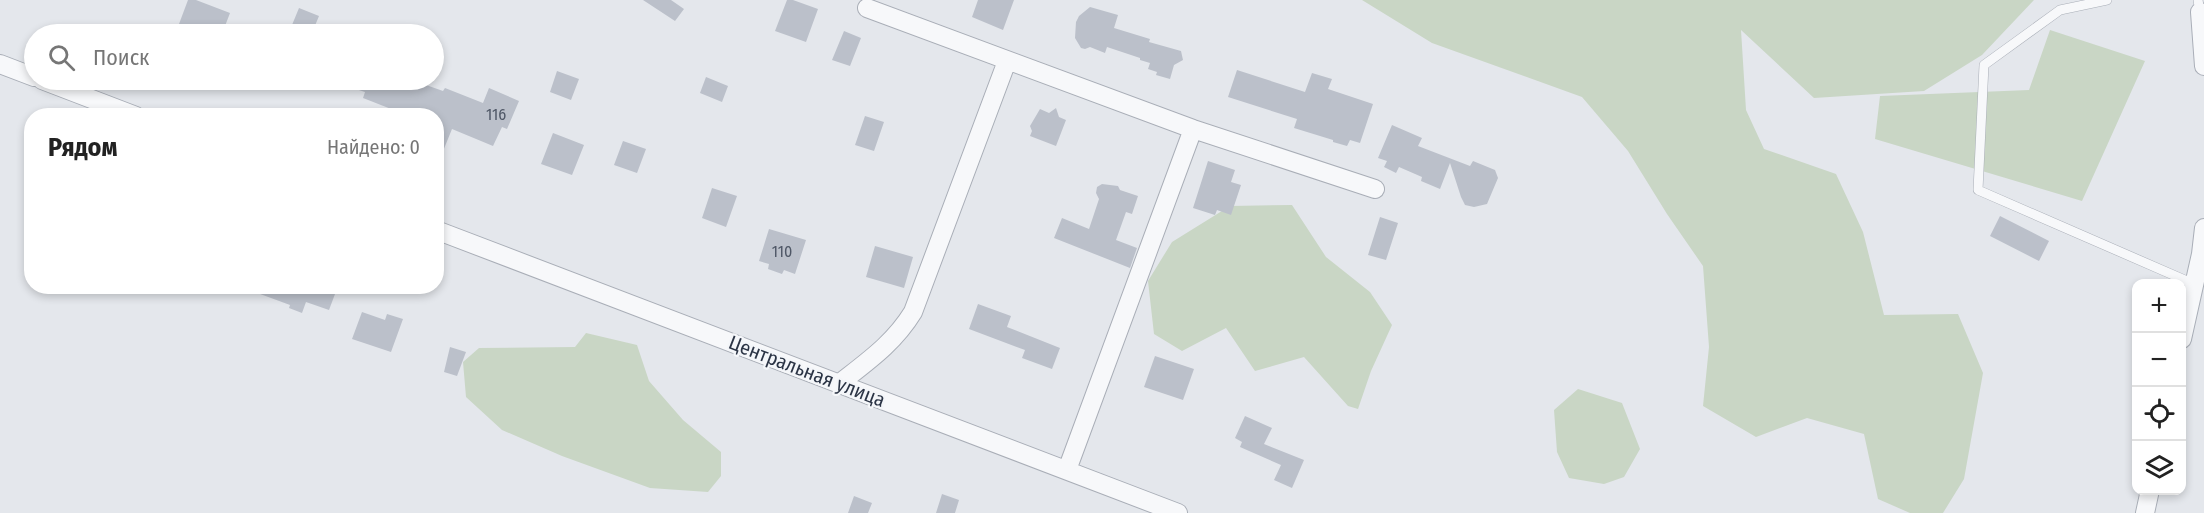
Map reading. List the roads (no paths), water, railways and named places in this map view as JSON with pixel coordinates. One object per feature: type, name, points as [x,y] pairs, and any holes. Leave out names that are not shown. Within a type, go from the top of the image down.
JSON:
[{"type":"street","points":[[2199,6],[2204,66]]},
{"type":"street","points":[[867,8],[1193,129],[1375,189]]},
{"type":"street","points":[[840,383],[882,350],[901,331],[913,312],[1007,60]]},
{"type":"street","points":[[0,64],[24,73]]},
{"type":"street","points":[[68,90],[115,108]]},
{"type":"street","points":[[1067,470],[1193,129]]},
{"type":"street","points":[[2183,333],[2196,294],[2204,228]]},
{"type":"street","name":"Центральная улица","points":[[444,233],[1178,513]]},
{"type":"street","points":[[2145,513],[2149,495]]},
{"type":"lane","points":[[2107,0],[2060,10],[1984,64],[1978,190],[2196,294]]}]
